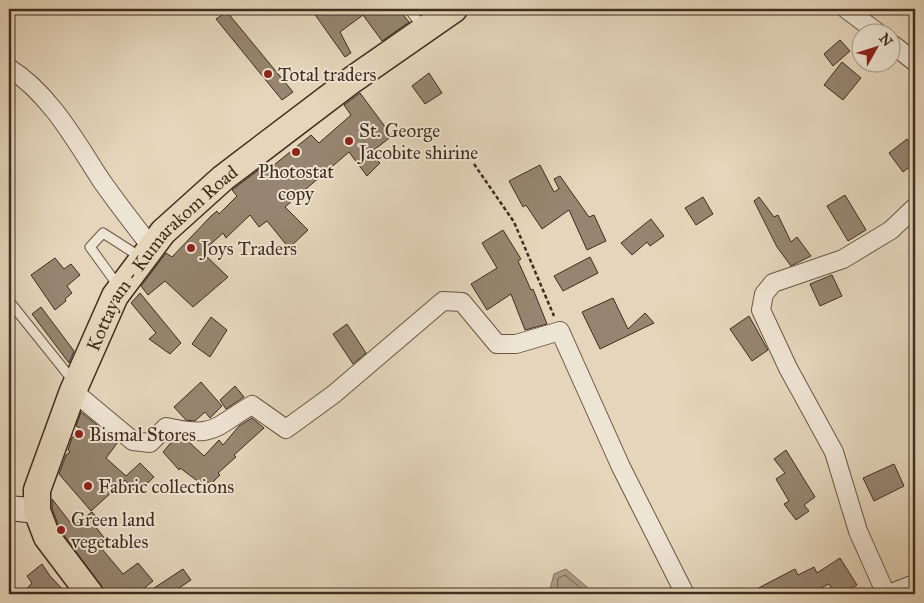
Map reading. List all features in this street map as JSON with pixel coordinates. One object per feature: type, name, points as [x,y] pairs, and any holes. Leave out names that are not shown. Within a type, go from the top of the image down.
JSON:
[{"type":"main road","name":"Kottayam - Kumarakom Road","points":[[90,594],[47,537],[37,511],[37,490],[74,388],[120,289],[163,232],[223,178],[416,19],[454,9]]},
{"type":"main road","points":[[9,508],[37,511]]},
{"type":"main road","points":[[897,594],[915,586]]},
{"type":"street","points":[[846,9],[864,22]]},
{"type":"street","points":[[902,52],[915,62]]},
{"type":"street","points":[[9,68],[26,81],[60,117],[148,253]]},
{"type":"street","points":[[886,594],[858,532],[834,452],[788,368],[762,310],[764,294],[773,283],[843,259],[891,230],[915,207]]},
{"type":"street","points":[[74,388],[133,441],[150,443],[166,427],[202,432],[222,426],[252,405],[286,429],[341,388],[443,301],[462,302],[497,344],[516,344],[560,331],[620,467],[685,594]]},
{"type":"lane","points":[[120,289],[90,247],[103,233],[148,253]]},
{"type":"lane","points":[[9,301],[74,388]]},
{"type":"path","points":[[474,164],[514,222],[560,331]]},
{"type":"water","points":[[566,569],[595,594],[552,594],[550,589],[554,574]]},
{"type":"building","points":[[311,9],[389,9],[391,12],[401,12],[409,22],[382,41],[363,15],[340,32],[351,53],[345,57]]},
{"type":"building","points":[[227,12],[293,92],[282,100],[216,19]]},
{"type":"building","points":[[840,40],[850,51],[833,66],[824,54]]},
{"type":"building","points":[[842,62],[861,78],[843,100],[824,85]]},
{"type":"building","points":[[429,73],[442,93],[425,104],[412,86]]},
{"type":"building","points":[[360,93],[392,136],[370,153],[380,163],[367,176],[349,152],[285,207],[308,230],[289,248],[267,221],[259,227],[250,215],[226,238],[223,233],[202,252],[228,277],[193,307],[165,281],[148,295],[141,286],[166,253],[172,257],[211,216],[217,211],[219,214],[237,196],[232,190],[265,165],[269,169],[311,135],[319,143],[351,115],[344,105]]},
{"type":"building","points":[[907,139],[915,150],[915,163],[903,172],[889,153]]},
{"type":"building","points":[[540,165],[554,192],[559,189],[554,179],[560,176],[589,217],[594,215],[606,241],[587,250],[569,210],[542,229],[526,205],[523,207],[509,181]]},
{"type":"building","points":[[845,195],[866,230],[848,241],[827,206]]},
{"type":"building","points":[[703,197],[713,214],[696,225],[685,208]]},
{"type":"building","points":[[759,197],[774,217],[778,215],[791,242],[797,237],[811,256],[791,266],[777,247],[754,201]]},
{"type":"building","points":[[651,219],[664,236],[650,246],[647,242],[632,255],[621,243]]},
{"type":"building","points":[[503,230],[521,259],[518,261],[531,290],[533,289],[547,324],[525,330],[511,294],[487,310],[471,284],[497,268],[482,243]]},
{"type":"building","points":[[590,257],[598,273],[563,291],[554,276]]},
{"type":"building","points":[[55,258],[64,269],[71,264],[80,275],[67,286],[72,293],[55,310],[31,275]]},
{"type":"building","points":[[832,275],[842,296],[820,306],[810,284]]},
{"type":"building","points":[[140,293],[181,343],[170,354],[149,339],[156,333],[131,303]]},
{"type":"building","points":[[613,298],[628,329],[645,313],[654,323],[600,349],[582,312]]},
{"type":"building","points":[[41,307],[74,351],[69,363],[32,314]]},
{"type":"building","points":[[749,316],[768,350],[752,361],[730,329]]},
{"type":"building","points":[[211,317],[227,330],[210,357],[192,344]]},
{"type":"building","points":[[347,324],[366,353],[353,364],[333,334]]},
{"type":"building","points":[[201,382],[222,406],[210,418],[205,412],[195,421],[186,420],[174,407]]},
{"type":"building","points":[[235,386],[244,397],[226,409],[220,400]]},
{"type":"building","points":[[81,412],[118,442],[106,458],[126,476],[140,463],[154,477],[137,493],[125,480],[91,511],[59,474],[66,455],[70,452],[68,450],[72,438],[80,428],[76,426]]},
{"type":"building","points":[[252,418],[264,428],[234,455],[236,457],[218,473],[220,475],[207,488],[180,468],[179,470],[163,452],[174,439],[188,441],[204,456],[219,440],[223,445],[239,426]]},
{"type":"building","points":[[786,450],[815,497],[804,505],[809,511],[796,520],[784,504],[789,501],[776,479],[785,473],[774,459]]},
{"type":"building","points":[[894,464],[904,486],[874,501],[863,478]]},
{"type":"building","points":[[52,499],[73,526],[92,512],[101,522],[95,526],[109,544],[102,549],[123,574],[138,563],[153,581],[137,594],[107,594],[60,530],[52,508]]},
{"type":"building","points":[[840,558],[857,585],[841,594],[835,594],[829,584],[808,594],[747,594],[795,569],[798,575],[814,567],[817,573]]},
{"type":"building","points":[[42,564],[50,576],[67,594],[22,594],[32,583],[27,576]]},
{"type":"building","points":[[183,569],[191,580],[170,594],[145,594]]},
{"type":"place","name":"Total traders","points":[[268,74]]},
{"type":"place","name":"St. George Jacobite shirine","points":[[349,141]]},
{"type":"place","name":"Photostat copy","points":[[296,152]]},
{"type":"place","name":"Joys Traders","points":[[191,248]]},
{"type":"place","name":"Bismal Stores","points":[[79,434]]},
{"type":"place","name":"Fabric collections","points":[[88,486]]},
{"type":"place","name":"Green land vegetables","points":[[61,530]]}]
